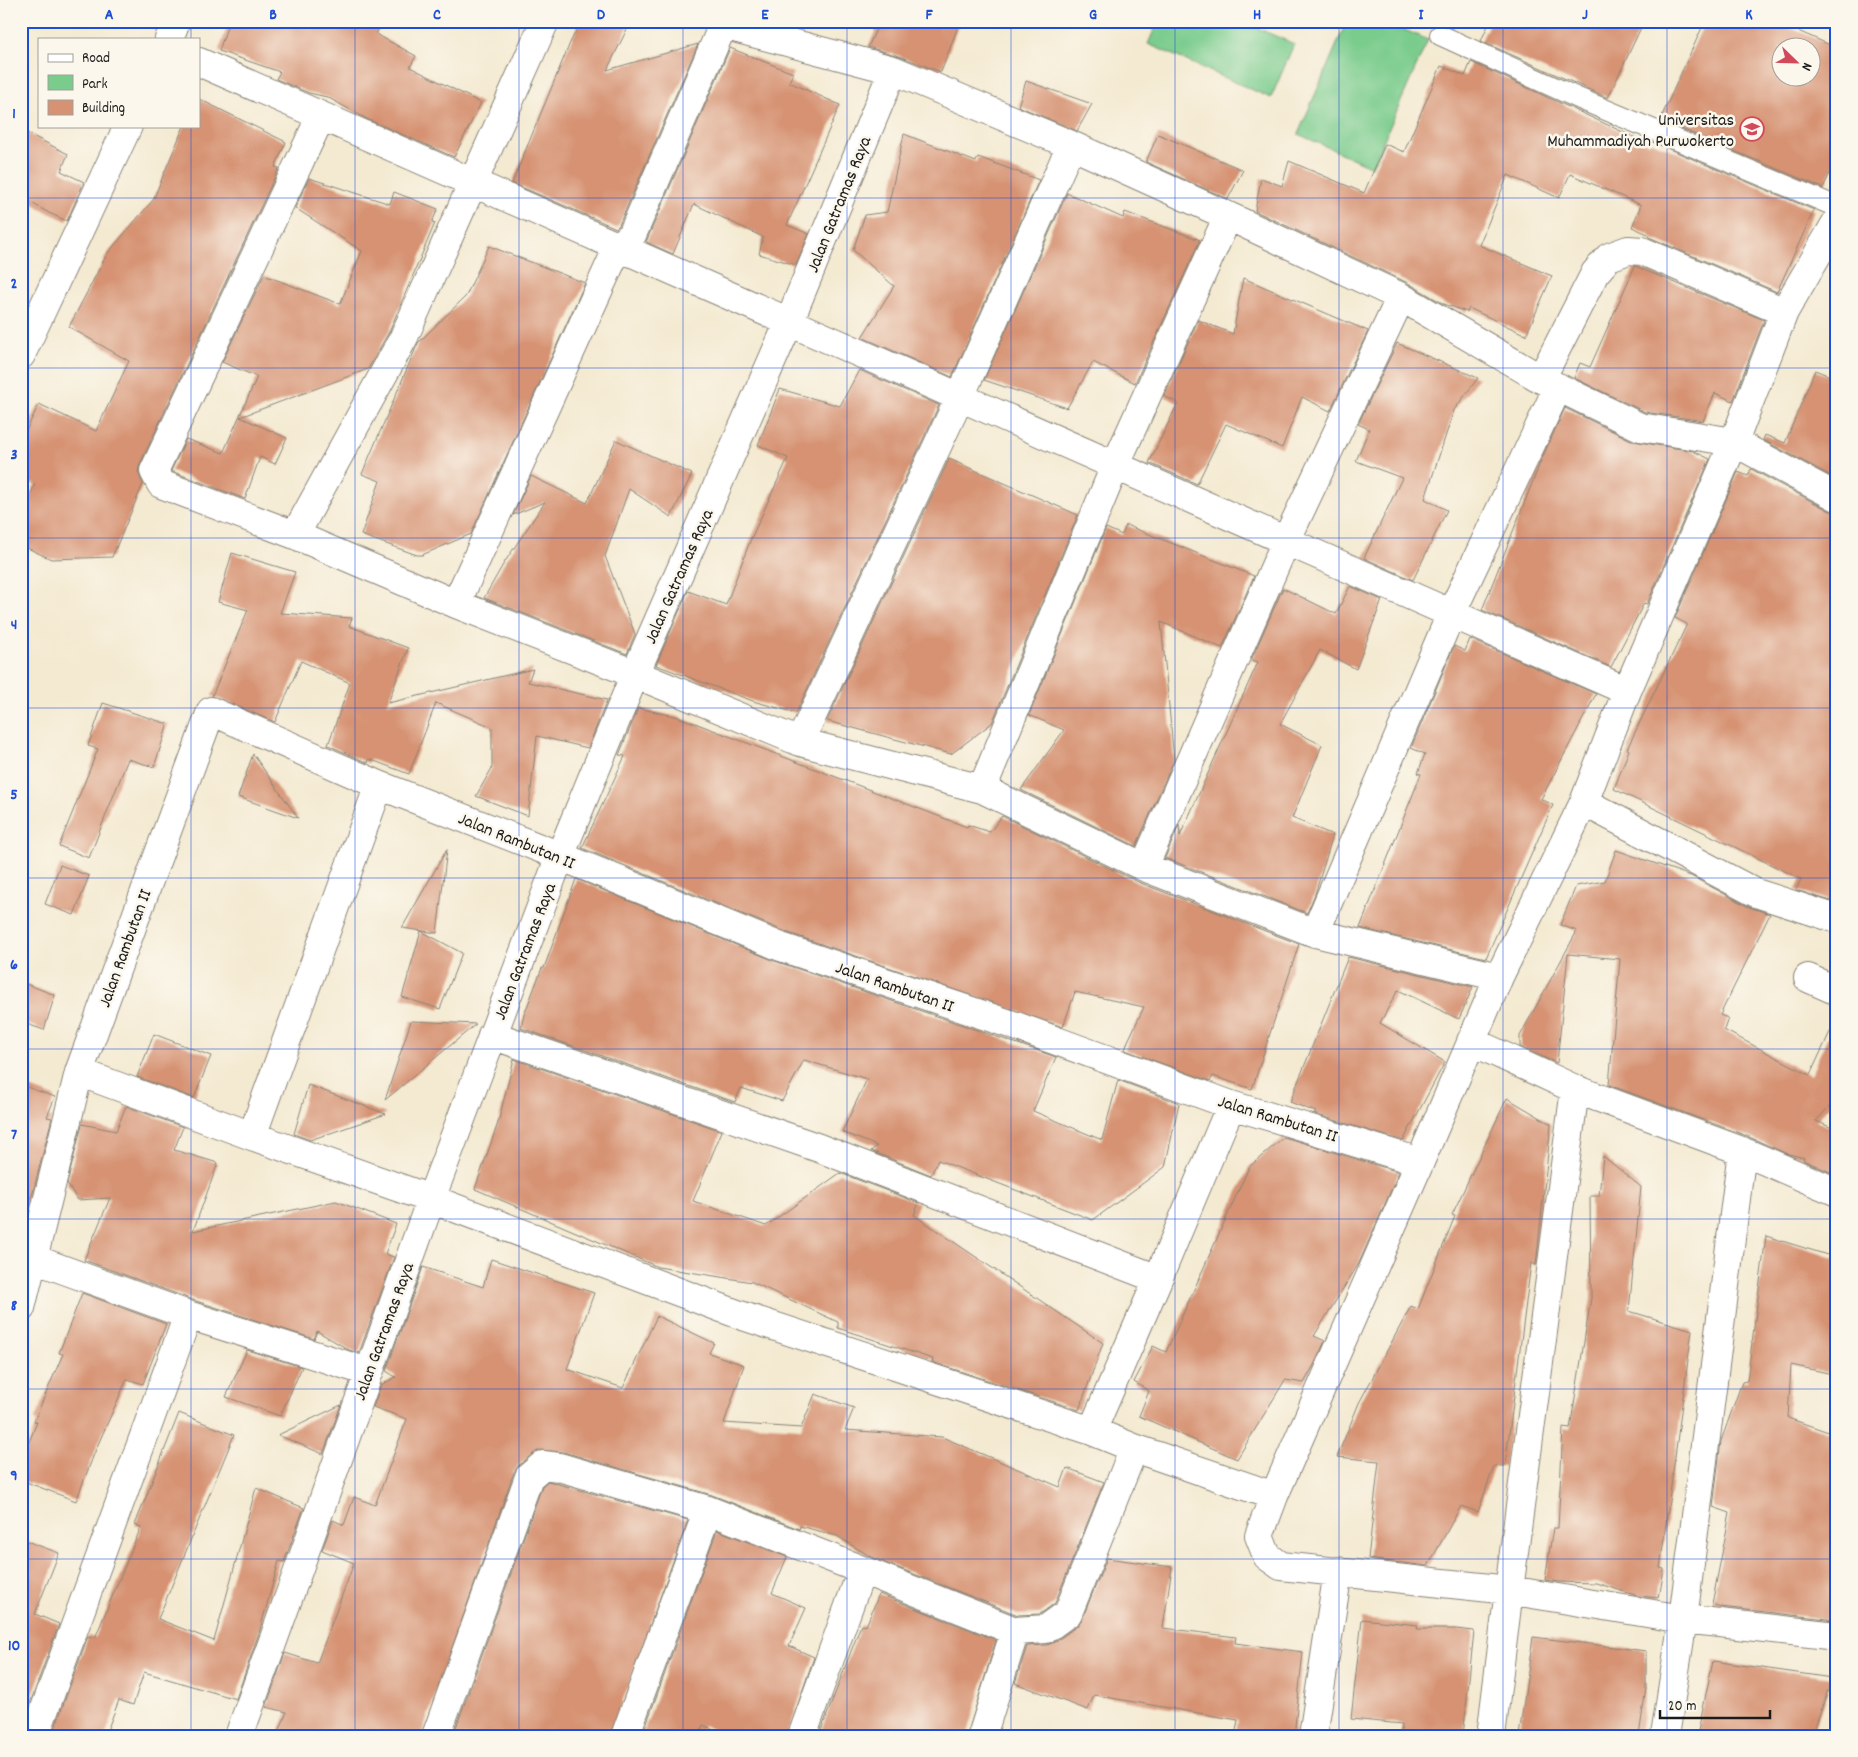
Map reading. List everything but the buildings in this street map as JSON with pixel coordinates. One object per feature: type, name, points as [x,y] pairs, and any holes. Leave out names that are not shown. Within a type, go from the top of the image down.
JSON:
[{"type":"street","points":[[169,38],[176,21]]},
{"type":"street","points":[[295,534],[404,338],[545,21]]},
{"type":"street","points":[[456,604],[618,247],[632,235],[720,23],[893,70],[1071,145],[1401,297],[1550,383],[1640,427],[1734,442],[1837,497]]},
{"type":"street","points":[[200,62],[472,184],[1627,691]]},
{"type":"street","name":"Jalan Gatramas Raya","points":[[239,1736],[431,1199],[560,856],[636,674],[789,322],[893,70]]},
{"type":"street","points":[[321,116],[154,471],[161,484],[295,534],[456,604],[636,674],[800,742],[982,789],[1144,867],[1315,933],[1499,977]]},
{"type":"street","points":[[21,355],[127,128]]},
{"type":"street","points":[[800,742],[960,398],[1071,145]]},
{"type":"street","points":[[982,789],[1116,466],[1228,216]]},
{"type":"street","points":[[1837,221],[1784,312],[1734,442],[1627,691],[1584,802],[1499,977],[1274,1496],[1260,1536],[1266,1556],[1281,1566],[1509,1590],[1684,1619],[1837,1636]]},
{"type":"street","points":[[1315,933],[1550,383],[1595,273],[1609,257],[1628,250],[1642,251],[1784,312]]},
{"type":"street","points":[[1144,867],[1286,541],[1401,297]]},
{"type":"street","name":"Jalan Rambutan II","points":[[21,1308],[79,1072],[211,711],[379,786],[560,856],[781,947],[1004,1022],[1231,1105],[1420,1162]]},
{"type":"street","points":[[252,1136],[379,786]]},
{"type":"street","points":[[1584,802],[1756,893],[1837,919]]},
{"type":"street","points":[[1808,978],[1837,991]]},
{"type":"street","points":[[492,1035],[819,1148],[1158,1279]]},
{"type":"street","points":[[1471,1041],[1575,1089],[1742,1151],[1837,1192]]},
{"type":"street","points":[[79,1072],[431,1199],[740,1315],[1092,1431],[1134,1448],[1274,1496]]},
{"type":"street","points":[[1492,1736],[1509,1590],[1575,1089]]},
{"type":"street","points":[[1092,1431],[1231,1105]]},
{"type":"street","points":[[1665,1736],[1684,1619],[1742,1151]]},
{"type":"street","points":[[34,1259],[188,1315],[368,1372]]},
{"type":"street","points":[[35,1736],[188,1315]]},
{"type":"street","points":[[436,1736],[529,1477],[544,1465],[559,1466],[708,1510],[1014,1632],[1046,1629],[1068,1613],[1134,1448]]},
{"type":"street","points":[[625,1736],[708,1510]]},
{"type":"street","points":[[802,1736],[862,1570]]},
{"type":"street","points":[[1313,1736],[1338,1571]]},
{"type":"street","points":[[982,1736],[1014,1632]]},
{"type":"lane","points":[[1440,34],[1580,99],[1837,207]]},
{"type":"green space","points":[[1158,21],[1241,21],[1294,44],[1271,98],[1148,44]]},
{"type":"green space","points":[[1347,21],[1384,21],[1428,40],[1372,167],[1298,134]]},
{"type":"place","name":"Universitas Muhammadiyah Purwokerto","points":[[1752,129]]}]
